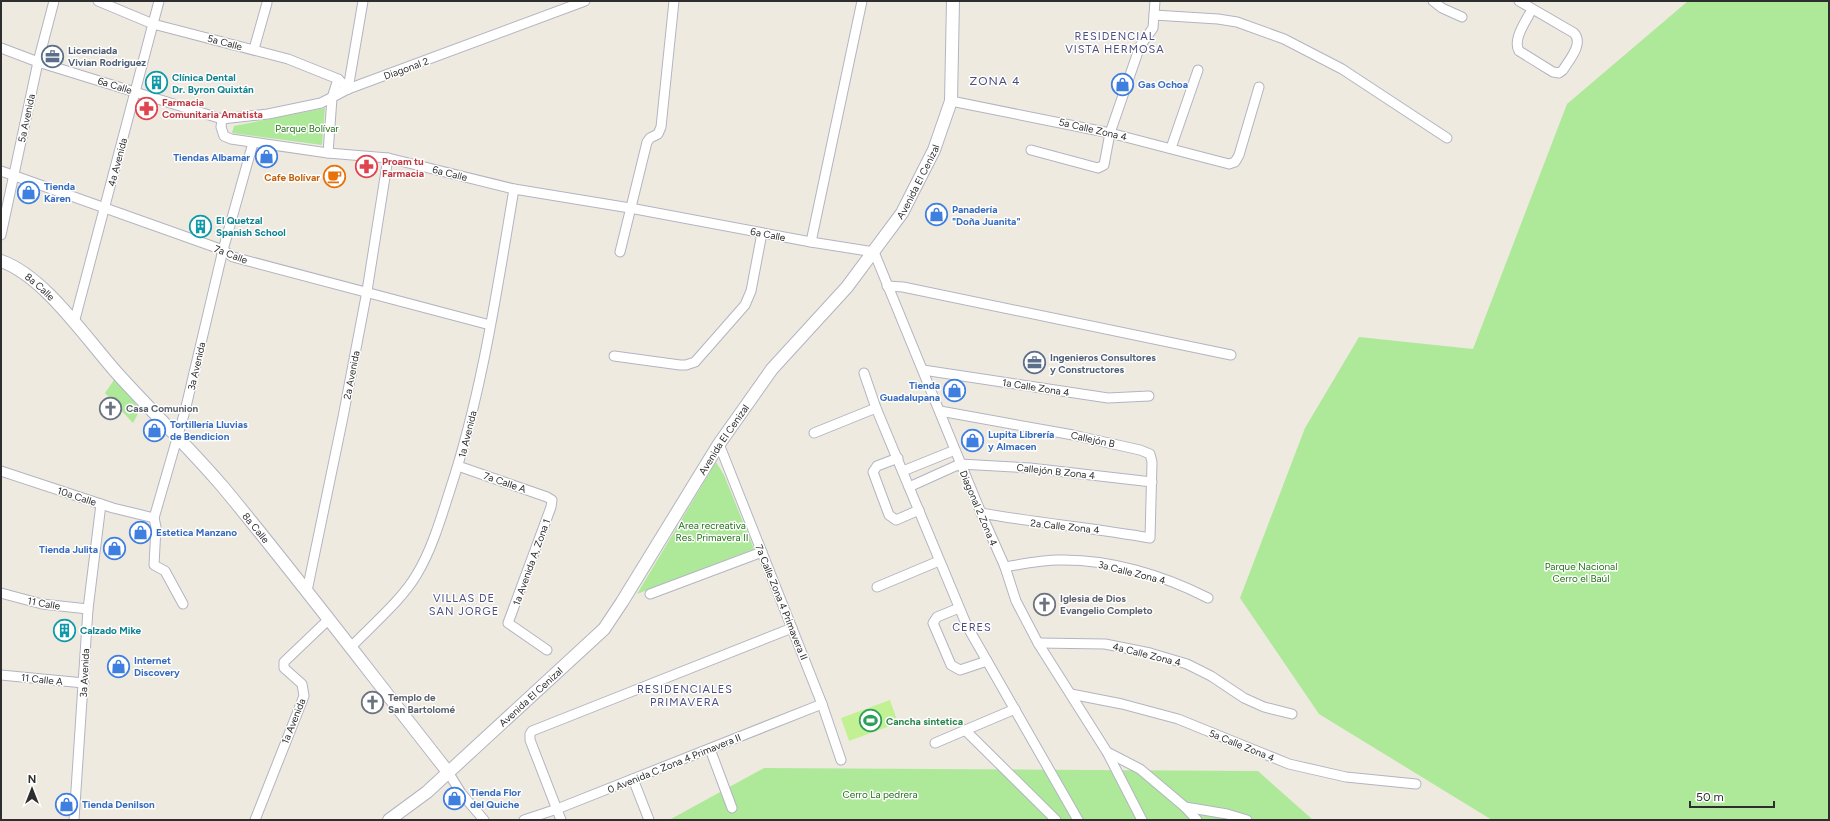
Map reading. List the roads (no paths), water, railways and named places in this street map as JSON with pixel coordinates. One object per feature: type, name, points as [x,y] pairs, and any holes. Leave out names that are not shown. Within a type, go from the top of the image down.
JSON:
[{"type":"street","name":"5a Avenida","points":[[1,235],[38,62],[54,1]]},
{"type":"street","name":"5a Calle","points":[[98,1],[153,24],[288,59],[338,79],[348,89]]},
{"type":"street","name":"4a Avenida","points":[[74,323],[159,1]]},
{"type":"street","points":[[348,89],[363,1]]},
{"type":"street","points":[[620,252],[647,142],[650,138],[658,134],[661,127],[674,1]]},
{"type":"street","points":[[811,242],[862,1]]},
{"type":"street","name":"Avenida El Cenizal","points":[[389,820],[411,805],[604,629],[719,444],[772,369],[847,287],[902,213],[934,150],[951,101],[953,1]]},
{"type":"street","points":[[1031,150],[1100,168],[1105,163],[1110,133],[1140,46],[1152,28],[1155,1]]},
{"type":"street","points":[[1433,1],[1442,8],[1462,17]]},
{"type":"street","points":[[1519,1],[1574,33],[1578,40],[1577,46],[1563,70],[1559,72],[1553,72],[1519,51],[1516,46],[1517,40],[1532,9]]},
{"type":"street","name":"Diagonal 2","points":[[222,119],[268,114],[321,102],[348,89],[580,2]]},
{"type":"street","points":[[254,49],[266,3]]},
{"type":"street","points":[[1154,16],[1218,19],[1237,22],[1301,46],[1342,69],[1447,138]]},
{"type":"street","name":"6a Calle","points":[[1,48],[38,62],[222,119],[222,131],[226,138],[328,153],[388,158],[514,189],[630,208],[811,242],[874,252]]},
{"type":"street","points":[[1171,148],[1198,70]]},
{"type":"street","points":[[328,153],[332,98],[338,79]]},
{"type":"street","name":"5a Calle Zona 4","points":[[951,101],[1110,133],[1232,163],[1239,155],[1259,87]]},
{"type":"street","name":"3a Avenida","points":[[183,604],[165,571],[154,565],[156,527],[154,518],[193,381],[223,250],[253,143]]},
{"type":"street","name":"2a Avenida","points":[[307,591],[342,424],[367,291],[388,158]]},
{"type":"street","name":"7a Calle","points":[[1,171],[104,209],[223,250],[233,257],[367,291],[490,325]]},
{"type":"street","name":"1a Avenida","points":[[350,648],[401,595],[417,574],[443,512],[458,466],[477,390],[514,189]]},
{"type":"street","points":[[614,356],[680,365],[696,362],[745,305],[751,291],[762,233]]},
{"type":"street","name":"Diagonal 2 Zona 4","points":[[874,252],[940,410],[960,464],[1004,567],[1016,600],[1038,643],[1107,752],[1142,820]]},
{"type":"street","name":"8a Calle","points":[[1,261],[20,270],[37,282],[115,371],[222,487],[307,591],[328,620],[448,772],[461,793],[484,820]]},
{"type":"street","points":[[887,286],[1049,317],[1231,355]]},
{"type":"street","name":"1a Calle Zona 4","points":[[923,370],[1108,398],[1149,396]]},
{"type":"street","points":[[864,373],[876,408],[959,608],[987,661],[1078,820]]},
{"type":"street","points":[[814,433],[876,408]]},
{"type":"street","name":"Callejón B","points":[[940,410],[1072,435],[1140,450],[1150,454],[1152,462],[1152,482]]},
{"type":"street","name":"7a Calle Zona 4 Primavera II","points":[[719,444],[822,704],[841,760]]},
{"type":"street","points":[[903,471],[955,450]]},
{"type":"street","points":[[898,458],[877,466],[873,472],[889,515],[893,519],[899,519],[919,510]]},
{"type":"street","points":[[910,487],[960,464]]},
{"type":"street","name":"Callejón B Zona 4","points":[[960,464],[1023,467],[1152,482]]},
{"type":"street","name":"7a Calle A","points":[[458,466],[548,497],[552,500]]},
{"type":"street","name":"10a Calle","points":[[1,471],[101,504],[154,518]]},
{"type":"street","name":"2a Calle Zona 4","points":[[981,513],[1032,522],[1098,529],[1150,538],[1152,482]]},
{"type":"street","name":"1a Avenida A, Zona 1","points":[[547,650],[508,623],[552,507],[552,500]]},
{"type":"street","name":"3a Avenida","points":[[74,820],[88,608],[101,504]]},
{"type":"street","points":[[650,594],[762,552]]},
{"type":"street","name":"3a Calle Zona 4","points":[[1004,567],[1044,560],[1112,565],[1149,574],[1184,586],[1208,598]]},
{"type":"street","points":[[877,587],[939,561]]},
{"type":"street","name":"11 Calle","points":[[1,593],[42,604],[88,608]]},
{"type":"street","points":[[959,608],[937,617],[933,623],[951,665],[960,670],[987,661]]},
{"type":"street","name":"1a Avenida","points":[[254,820],[304,696],[302,684],[284,668],[284,662],[328,620]]},
{"type":"street","points":[[561,820],[530,740],[530,734],[536,729],[792,628]]},
{"type":"street","name":"4a Calle Zona 4","points":[[1038,643],[1105,644],[1150,653],[1187,664],[1211,676],[1244,698],[1264,707],[1292,714]]},
{"type":"street","name":"11 Calle A","points":[[1,674],[84,683]]},
{"type":"street","name":"5a Calle Zona 4","points":[[1070,694],[1122,704],[1178,720],[1289,764],[1346,777],[1416,784]]},
{"type":"street","name":"0 Avenida C Zona 4 Primavera II","points":[[524,820],[557,809],[822,704]]},
{"type":"street","points":[[935,743],[1015,709]]},
{"type":"street","points":[[965,730],[1056,820]]},
{"type":"street","points":[[710,749],[732,808]]},
{"type":"street","points":[[1107,752],[1140,769],[1185,807],[1197,820]]},
{"type":"street","points":[[632,779],[649,820]]},
{"type":"street","points":[[1185,807],[1247,820]]},
{"type":"place","name":"Licenciada Vivian Rodriguez","points":[[53,56]]},
{"type":"place","name":"Clínica Dental Dr. Byron Quixtán","points":[[156,83]]},
{"type":"place","name":"Gas Ochoa","points":[[1123,84]]},
{"type":"place","name":"Farmacia Comunitaria Amatista","points":[[147,108]]},
{"type":"place","name":"Tiendas Albamar","points":[[266,157]]},
{"type":"place","name":"Proam tu Farmacia","points":[[366,167]]},
{"type":"place","name":"Cafe Bolívar","points":[[335,177]]},
{"type":"place","name":"Tienda Karen","points":[[28,192]]},
{"type":"place","name":"Panadería \"Doña Juanita\"","points":[[937,215]]},
{"type":"place","name":"El Quetzal Spanish School","points":[[201,226]]},
{"type":"place","name":"Ingenieros Consultores y Constructores","points":[[1034,363]]},
{"type":"place","name":"Tienda Guadalupana","points":[[955,391]]},
{"type":"place","name":"Casa Comunion","points":[[110,408]]},
{"type":"place","name":"Tortillería Lluvias de Bendicion","points":[[155,430]]},
{"type":"place","name":"Lupita Librería y Almacen","points":[[972,440]]},
{"type":"place","name":"Estetica Manzano","points":[[141,532]]},
{"type":"place","name":"Tienda Julita","points":[[114,549]]},
{"type":"place","name":"Iglesia de Dios Evangelio Completo","points":[[1045,604]]},
{"type":"place","name":"Calzado Mike","points":[[65,630]]},
{"type":"place","name":"Internet Discovery","points":[[118,666]]},
{"type":"place","name":"Templo de San Bartolomé","points":[[372,703]]},
{"type":"place","name":"Cancha sintetica","points":[[870,721]]},
{"type":"place","name":"Tienda Flor del Quiche","points":[[455,798]]},
{"type":"place","name":"Tienda Denilson","points":[[66,804]]},
{"type":"district","name":"RESIDENCIAL VISTA HERMOSA","points":[[1115,42]]},
{"type":"district","name":"ZONA 4","points":[[995,81]]},
{"type":"district","name":"VILLAS DE SAN JORGE","points":[[464,604]]},
{"type":"district","name":"CERES","points":[[972,627]]},
{"type":"district","name":"RESIDENCIALES PRIMAVERA","points":[[685,695]]},
{"type":"park label","name":"Parque Bolívar","points":[[307,128]]},
{"type":"park label","name":"Area recreativa Res. Primavera II","points":[[712,530]]},
{"type":"park label","name":"Parque Nacional Cerro el Baúl","points":[[1581,572]]},
{"type":"park label","name":"Cerro La pedrera","points":[[880,794]]}]
